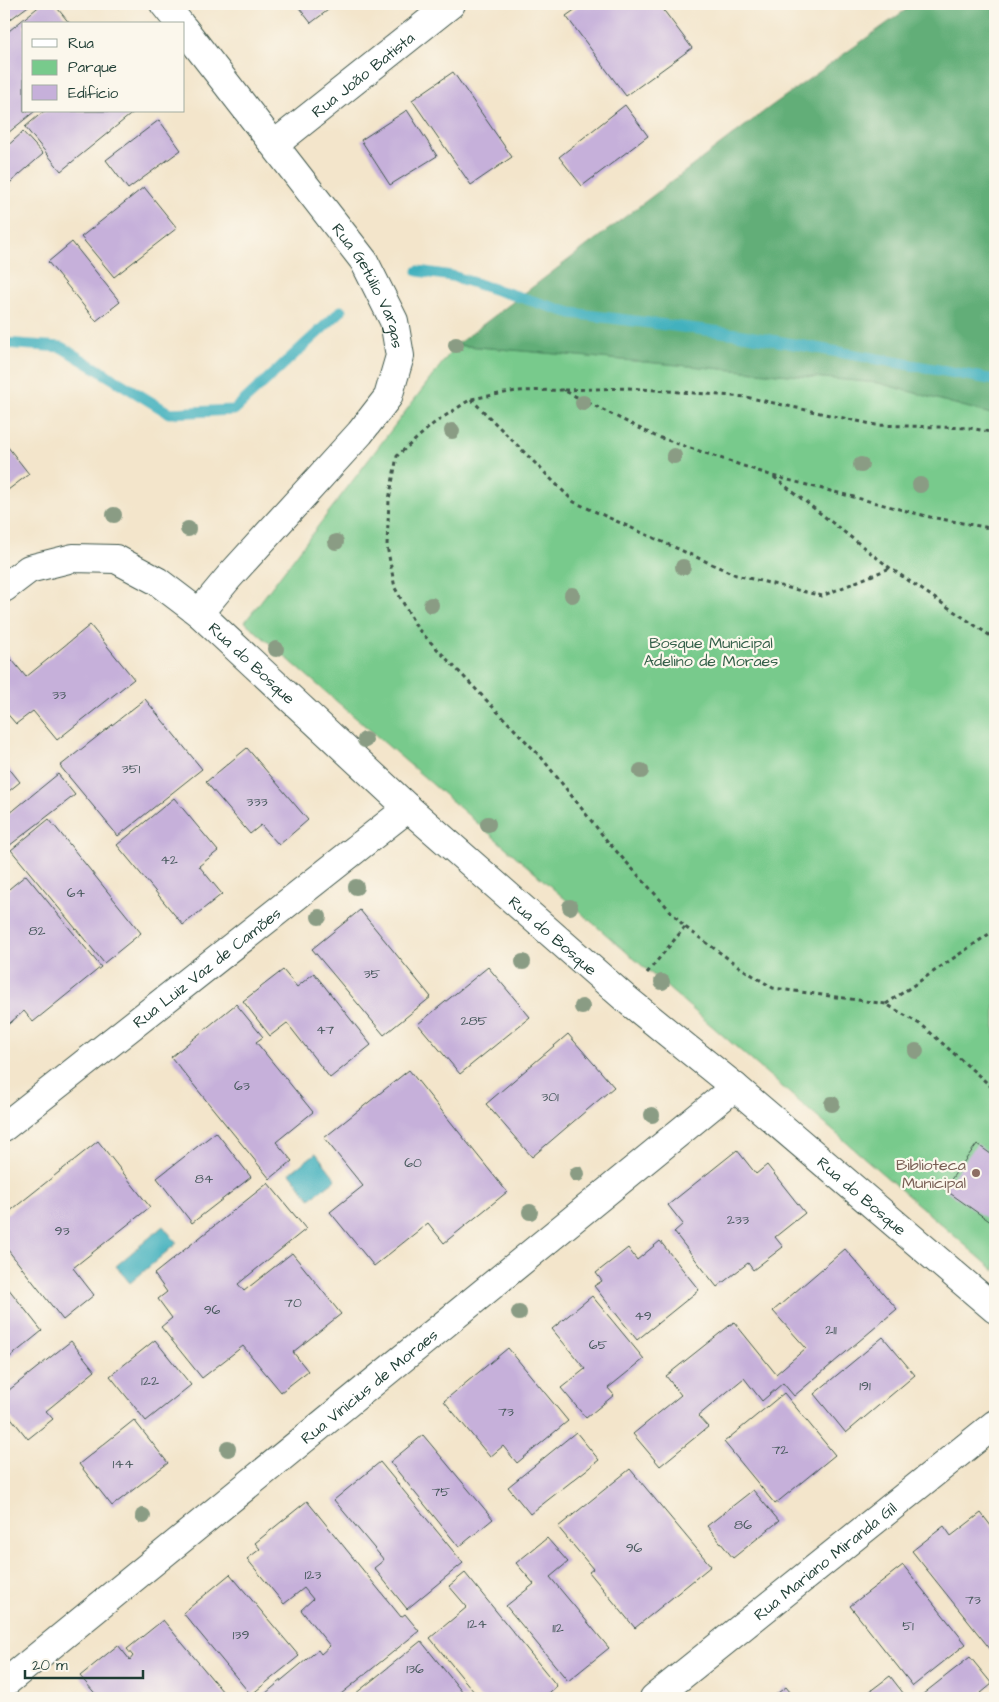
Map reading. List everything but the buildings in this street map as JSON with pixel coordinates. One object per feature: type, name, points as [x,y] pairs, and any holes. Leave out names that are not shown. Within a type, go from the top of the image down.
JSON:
[{"type":"street","points":[[164,4],[178,22]]},
{"type":"street","name":"Rua João Batista","points":[[275,144],[451,4]]},
{"type":"street","name":"Rua Getúlio Vargas","points":[[185,30],[364,261],[394,321],[400,356],[388,398],[360,433],[229,577],[200,613]]},
{"type":"street","name":"Rua do Bosque","points":[[4,588],[29,569],[73,558],[116,558],[157,581],[200,613],[408,808],[626,1000],[736,1088],[995,1309]]},
{"type":"street","name":"Rua Luiz Vaz de Camões","points":[[4,1127],[408,808]]},
{"type":"street","name":"Rua Vinicius de Moraes","points":[[4,1684],[736,1088]]},
{"type":"street","name":"Rua Mariano Miranda Gil","points":[[654,1698],[995,1424]]},
{"type":"path","points":[[995,433],[970,428],[876,426],[746,397],[628,388],[516,391],[471,399],[433,424],[398,456],[389,500],[387,546],[395,588],[418,628],[541,757],[608,842],[684,927],[741,968],[773,988],[886,1004],[923,1026],[995,1090]]},
{"type":"path","points":[[563,390],[656,436],[773,476],[930,518],[995,529]]},
{"type":"path","points":[[471,399],[574,502],[736,575],[822,596],[890,568]]},
{"type":"path","points":[[773,476],[890,568],[995,639]]},
{"type":"path","points":[[626,1000],[684,927]]},
{"type":"path","points":[[886,1004],[995,930]]},
{"type":"green space","points":[[914,4],[995,4],[995,415],[879,383],[456,345],[770,107]]},
{"type":"green space","name":"Bosque Municipal Adelino de Moraes","points":[[456,345],[879,383],[995,415],[995,1271],[245,622]]},
{"type":"water","points":[[316,1153],[336,1179],[310,1199],[290,1173]]},
{"type":"water","points":[[163,1226],[177,1243],[130,1283],[116,1266]]},
{"type":"waterway","points":[[418,271],[452,276],[571,313],[737,334],[995,380]]},
{"type":"waterway","points":[[4,343],[61,347],[169,413],[234,410],[341,311]]},
{"type":"place","name":"Biblioteca Municipal","points":[[976,1173]]}]
